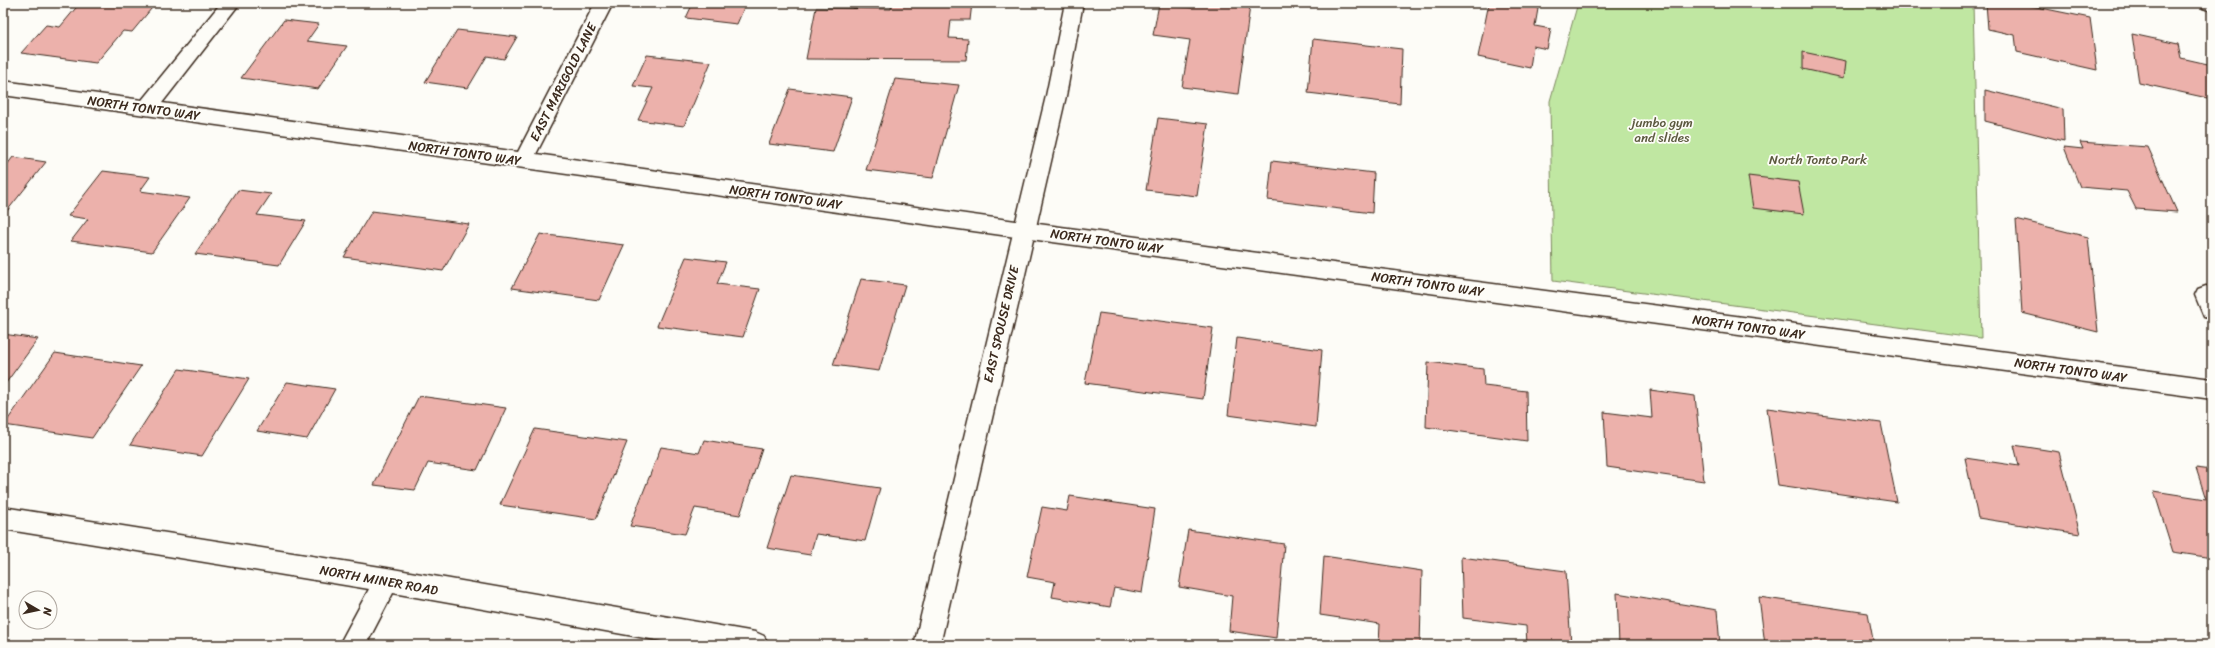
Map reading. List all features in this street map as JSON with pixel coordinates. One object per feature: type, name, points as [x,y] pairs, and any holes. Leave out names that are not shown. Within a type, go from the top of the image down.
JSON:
[{"type":"street","points":[[148,108],[231,3]]},
{"type":"street","name":"EAST MARIGOLD LANE","points":[[522,161],[604,3]]},
{"type":"street","name":"EAST SPOUSE DRIVE","points":[[927,645],[1023,230],[1056,96],[1074,3]]},
{"type":"street","name":"NORTH TONTO WAY","points":[[3,88],[1023,230],[2212,389]]},
{"type":"street","name":"NORTH MINER ROAD","points":[[3,518],[387,580],[755,645]]},
{"type":"street","points":[[352,645],[387,580]]},
{"type":"green space","name":"North Tonto Park","points":[[1578,3],[1973,3],[1981,338],[1553,281],[1550,101]]},
{"type":"building","points":[[80,3],[156,3],[132,32],[123,31],[96,63],[21,53],[46,25],[60,27]]},
{"type":"building","points":[[693,3],[746,3],[737,24],[686,18]]},
{"type":"building","points":[[892,3],[972,3],[970,20],[951,20],[949,38],[968,39],[966,60],[806,59],[816,8],[891,9]]},
{"type":"building","points":[[1192,3],[1224,3],[1250,6],[1238,94],[1182,87],[1190,40],[1153,35],[1159,4],[1192,8]]},
{"type":"building","points":[[1489,3],[1539,3],[1535,26],[1551,29],[1547,49],[1533,46],[1530,68],[1478,57]]},
{"type":"building","points":[[1986,3],[2017,3],[2090,18],[2097,70],[2017,52],[2015,35],[1988,29]]},
{"type":"building","points":[[284,20],[319,24],[307,41],[347,46],[318,89],[241,78]]},
{"type":"building","points":[[457,30],[517,37],[504,59],[487,56],[468,88],[425,82]]},
{"type":"building","points":[[2132,34],[2178,44],[2181,58],[2212,65],[2212,99],[2139,83]]},
{"type":"building","points":[[1313,39],[1402,49],[1400,104],[1308,93]]},
{"type":"building","points":[[1803,52],[1846,61],[1844,78],[1803,69]]},
{"type":"building","points":[[647,55],[711,62],[684,126],[638,120],[653,88],[633,86]]},
{"type":"building","points":[[895,79],[959,85],[933,178],[866,170]]},
{"type":"building","points":[[790,89],[852,97],[833,152],[769,144]]},
{"type":"building","points":[[1985,90],[2063,109],[2064,141],[1985,121]]},
{"type":"building","points":[[1158,118],[1208,124],[1197,196],[1146,190]]},
{"type":"building","points":[[2080,142],[2148,147],[2177,212],[2136,209],[2127,191],[2080,187],[2064,147],[2083,149]]},
{"type":"building","points":[[13,157],[46,162],[3,216],[3,170]]},
{"type":"building","points":[[1272,161],[1374,173],[1372,213],[1268,200]]},
{"type":"building","points":[[103,171],[150,177],[140,191],[190,198],[152,252],[71,241],[88,219],[68,216]]},
{"type":"building","points":[[1748,176],[1798,182],[1804,214],[1753,208]]},
{"type":"building","points":[[238,190],[271,194],[257,215],[306,221],[279,265],[195,254]]},
{"type":"building","points":[[372,211],[469,224],[443,271],[344,257]]},
{"type":"building","points":[[2016,219],[2088,237],[2098,332],[2022,313]]},
{"type":"building","points":[[540,234],[624,245],[599,300],[512,288]]},
{"type":"building","points":[[686,257],[726,262],[717,284],[760,289],[743,337],[657,326]]},
{"type":"building","points":[[861,279],[905,285],[879,371],[833,365]]},
{"type":"building","points":[[1099,313],[1213,328],[1203,399],[1085,383]]},
{"type":"building","points":[[3,334],[38,339],[3,387]]},
{"type":"building","points":[[1237,338],[1322,350],[1316,427],[1228,415]]},
{"type":"building","points":[[55,353],[141,366],[92,438],[4,425]]},
{"type":"building","points":[[1428,362],[1483,369],[1484,386],[1526,391],[1527,441],[1426,427]]},
{"type":"building","points":[[179,369],[249,379],[202,456],[130,445]]},
{"type":"building","points":[[287,382],[335,389],[307,439],[257,431]]},
{"type":"building","points":[[1650,390],[1695,396],[1704,481],[1607,467],[1604,412],[1652,418]]},
{"type":"building","points":[[419,396],[506,408],[477,470],[428,463],[415,490],[374,485]]},
{"type":"building","points":[[1767,408],[1881,423],[1897,502],[1778,485]]},
{"type":"building","points":[[535,429],[627,442],[596,519],[500,505]]},
{"type":"building","points":[[704,440],[762,449],[740,515],[695,508],[685,534],[630,526],[661,447],[699,453]]},
{"type":"building","points":[[2014,445],[2059,452],[2080,534],[1978,518],[1965,458],[2019,466]]},
{"type":"building","points":[[2196,468],[2212,470],[2212,558],[2173,552],[2154,491],[2206,499]]},
{"type":"building","points":[[791,475],[880,488],[865,541],[816,534],[810,555],[767,548]]},
{"type":"building","points":[[1070,496],[1155,509],[1142,593],[1114,588],[1110,607],[1052,597],[1055,582],[1027,577],[1042,507],[1067,511]]},
{"type":"building","points":[[1188,530],[1284,544],[1276,638],[1229,631],[1232,596],[1179,587]]},
{"type":"building","points":[[1324,556],[1422,571],[1420,645],[1379,645],[1380,624],[1320,615]]},
{"type":"building","points":[[1461,557],[1566,571],[1571,645],[1527,645],[1526,626],[1463,618]]},
{"type":"building","points":[[1617,593],[1717,610],[1720,645],[1619,645]]},
{"type":"building","points":[[1759,597],[1868,613],[1874,645],[1765,645]]},
{"type":"park label","name":"jumbo gym and slides","points":[[1662,130]]}]
